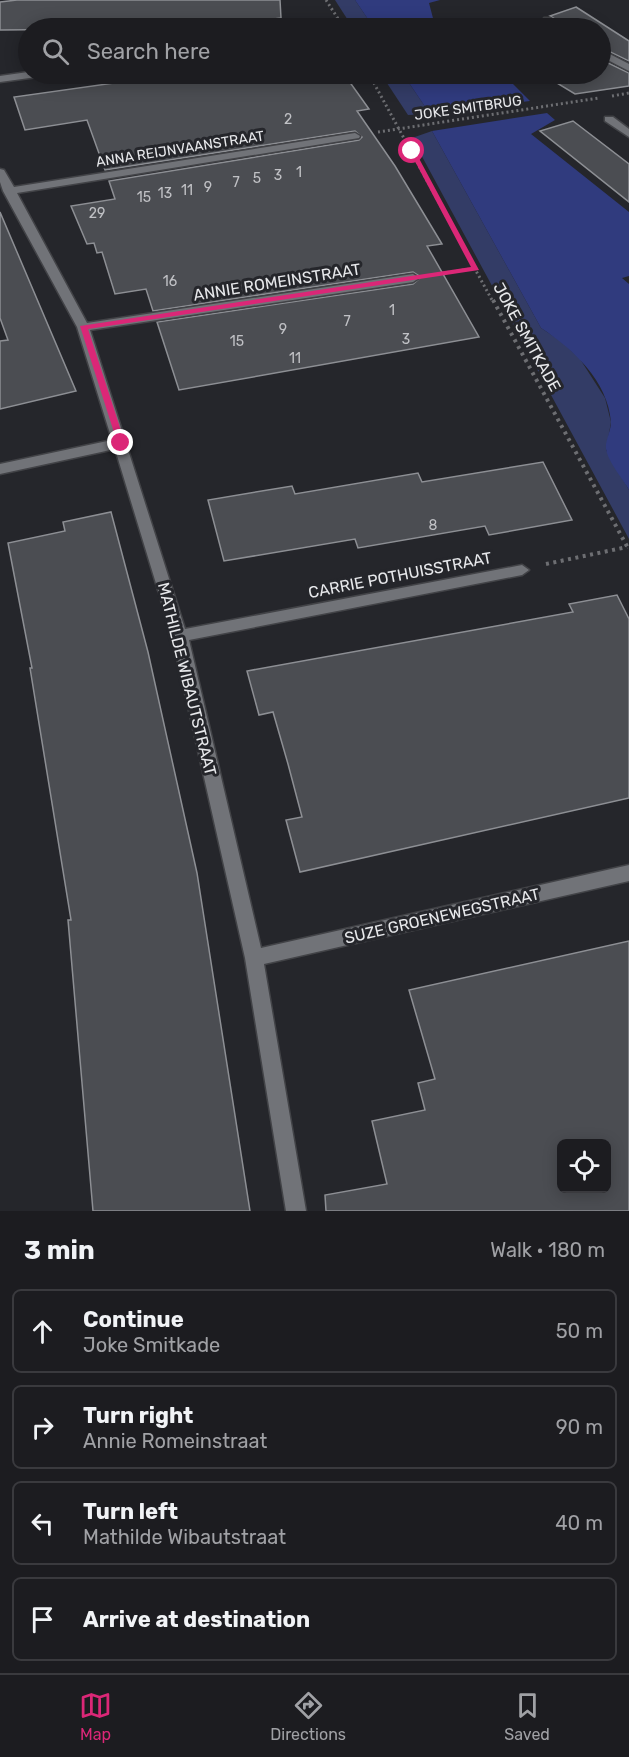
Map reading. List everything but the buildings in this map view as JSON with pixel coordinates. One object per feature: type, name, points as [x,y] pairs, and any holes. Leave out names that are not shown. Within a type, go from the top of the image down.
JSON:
[{"type":"street","points":[[611,57],[629,68]]},
{"type":"street","points":[[0,79],[18,77]]},
{"type":"street","points":[[609,120],[629,134]]},
{"type":"street","name":"ANNA REIJNVAANSTRAAT","points":[[9,191],[355,136]]},
{"type":"street","name":"MATHILDE WIBAUTSTRAAT","points":[[0,172],[83,327],[180,636],[254,958],[296,1211]]},
{"type":"street","name":"ANNIE ROMEINSTRAAT","points":[[83,327],[413,278]]},
{"type":"street","points":[[0,469],[121,443]]},
{"type":"street","name":"CARRIE POTHUISSTRAAT","points":[[180,636],[522,570]]},
{"type":"street","name":"SUZE GROENEWEGSTRAAT","points":[[254,958],[629,873]]},
{"type":"path","points":[[326,0],[338,18]]},
{"type":"path","name":"JOKE SMITKADE","points":[[374,84],[628,548]]},
{"type":"path","name":"JOKE SMITBRUG","points":[[399,129],[629,93]]},
{"type":"path","points":[[413,278],[476,268]]},
{"type":"path","points":[[522,570],[628,548]]},
{"type":"shaded area","points":[[335,0],[355,0],[367,18],[347,18]]},
{"type":"shaded area","points":[[355,0],[440,0],[429,3],[433,18],[367,18]]},
{"type":"shaded area","points":[[388,84],[410,84],[430,114],[408,115]]},
{"type":"shaded area","points":[[410,84],[513,84],[530,101],[430,114]]},
{"type":"shaded area","points":[[547,113],[555,120],[531,134],[629,212],[629,276],[622,278],[629,284],[629,490],[607,454],[606,446],[611,422],[603,393],[596,380],[576,356],[541,328],[432,131]]},
{"type":"shaded area","points":[[432,131],[541,328],[562,342],[580,359],[605,398],[611,422],[606,450],[629,490],[629,539],[412,138]]},
{"type":"route","points":[[121,443],[83,327],[476,268],[412,151]]}]
